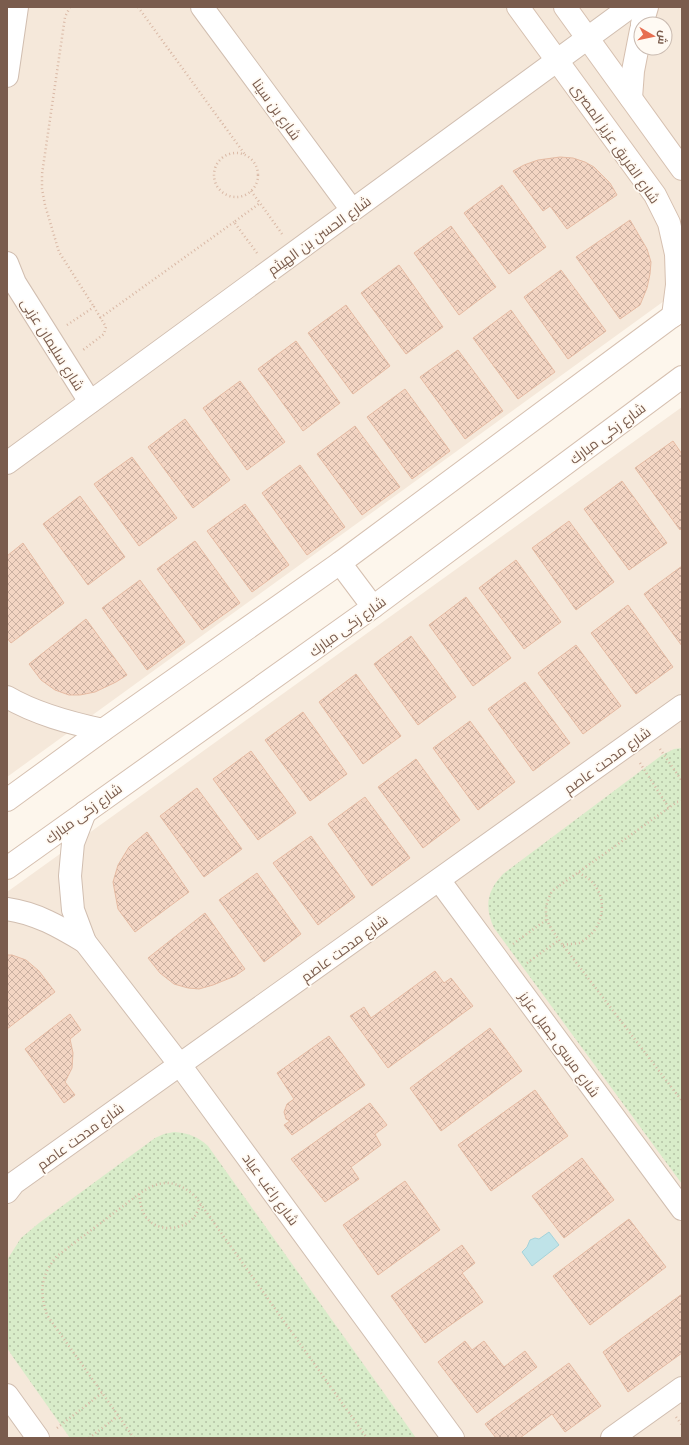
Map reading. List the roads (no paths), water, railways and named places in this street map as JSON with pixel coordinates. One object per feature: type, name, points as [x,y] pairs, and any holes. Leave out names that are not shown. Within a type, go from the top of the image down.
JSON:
[{"type":"street","points":[[7,76],[17,7]]},
{"type":"street","name":"شارع بن سينا","points":[[202,7],[352,210]]},
{"type":"street","name":"شارع الفريق عزيز المصرى","points":[[518,7],[655,195],[669,224],[676,254],[677,313]]},
{"type":"street","points":[[565,7],[682,169]]},
{"type":"street","name":"شارع الحسن بن الهيثم","points":[[7,463],[630,7]]},
{"type":"street","points":[[631,98],[636,56]]},
{"type":"street","name":"شارع سليمان عزبى","points":[[7,263],[15,283],[90,402]]},
{"type":"street","points":[[7,800],[103,730],[340,563],[677,313]]},
{"type":"street","name":"شارع زكى مبارك","points":[[7,868],[373,607],[682,377]]},
{"type":"street","points":[[340,563],[373,607]]},
{"type":"street","points":[[7,697],[41,713],[72,723],[103,730]]},
{"type":"street","name":"شارع مدحت عاصم","points":[[7,1192],[14,1183],[682,706]]},
{"type":"street","name":"شارع راغب عياد","points":[[85,812],[73,843],[70,876],[74,910],[85,942],[180,1065],[453,1438]]},
{"type":"street","name":"شارع مرسى جميل عزيز","points":[[439,880],[682,1209]]},
{"type":"street","name":"شارع راغب عياد","points":[[7,909],[20,911],[54,923],[85,942]]},
{"type":"street","points":[[612,1438],[682,1388]]},
{"type":"street","points":[[7,1396],[47,1434]]},
{"type":"water","points":[[549,1232],[559,1245],[532,1266],[522,1252],[527,1247],[530,1240],[535,1238],[539,1239]]}]
